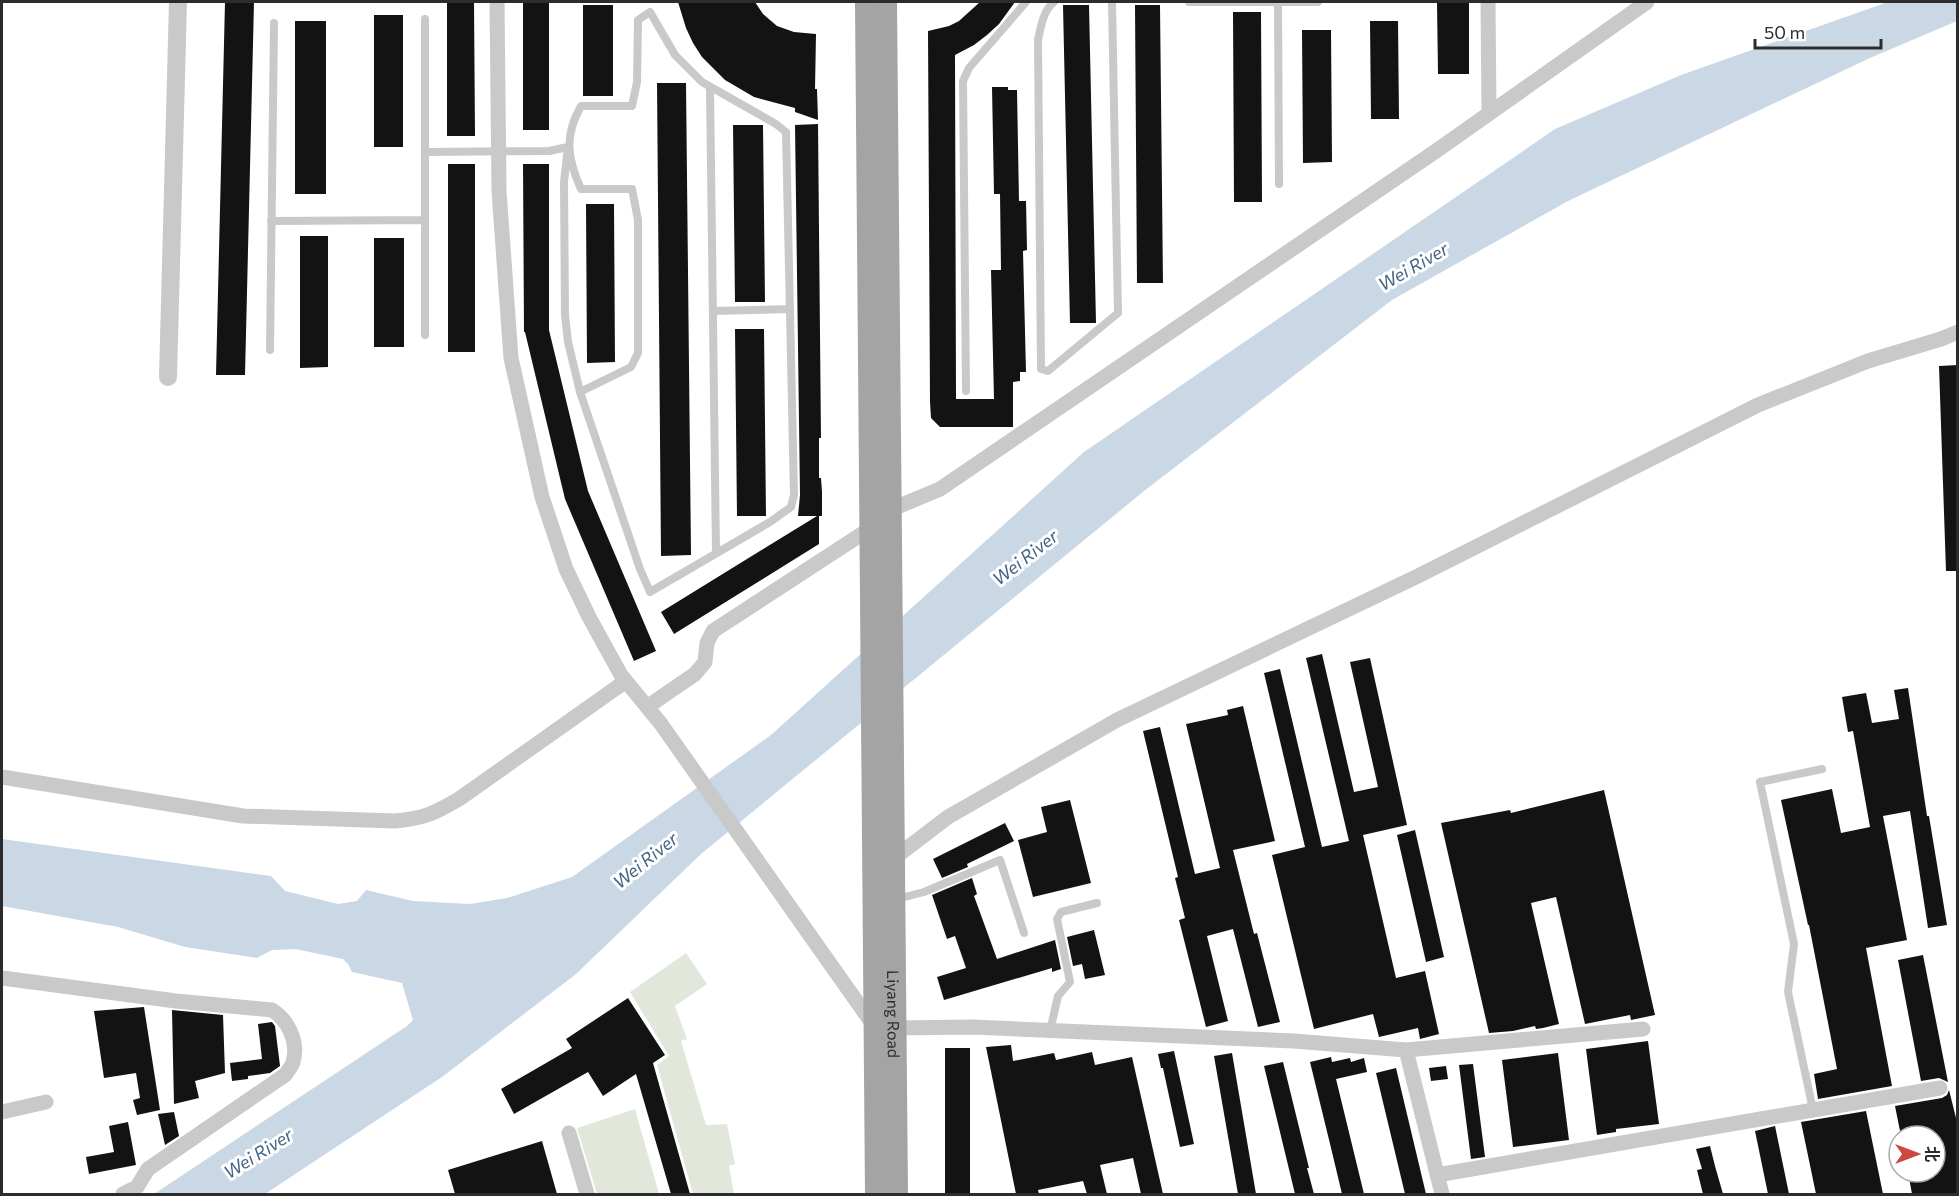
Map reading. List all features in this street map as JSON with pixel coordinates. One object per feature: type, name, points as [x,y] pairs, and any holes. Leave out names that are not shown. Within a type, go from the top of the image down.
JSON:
[{"type":"main road","points":[[867,2],[877,533],[886,844]]},
{"type":"main road","points":[[877,533],[890,510],[885,2]]},
{"type":"main road","name":"Liyang Road","points":[[877,1194],[893,900],[886,844]]},
{"type":"main road","name":"Liyang Road","points":[[886,844],[885,1028],[896,1194]]},
{"type":"street","points":[[168,377],[178,2]]},
{"type":"street","points":[[498,2],[499,191],[511,358],[542,497],[566,569],[589,617],[626,681],[885,1028],[972,1027],[1050,1030],[1294,1041],[1406,1050],[1643,1029]]},
{"type":"street","points":[[1488,2],[1489,113]]},
{"type":"street","points":[[890,510],[940,489],[1647,2]]},
{"type":"street","points":[[886,844],[948,817],[1117,720],[1429,571],[1758,405],[1868,361],[1958,332]]},
{"type":"street","points":[[647,707],[695,674],[705,662],[707,643],[713,631],[877,533]]},
{"type":"street","points":[[2,777],[243,816],[395,822],[418,819],[434,814],[459,799],[626,681]]},
{"type":"street","points":[[2,978],[176,1001],[272,1010],[282,1016],[294,1036],[293,1061],[285,1075],[148,1169],[137,1187],[123,1194]]},
{"type":"street","points":[[1406,1050],[1442,1194]]},
{"type":"street","points":[[1437,1175],[1940,1088]]},
{"type":"street","points":[[2,1112],[46,1102]]},
{"type":"street","points":[[569,1133],[587,1194]]},
{"type":"lane","points":[[966,391],[963,81],[969,68],[1026,2]]},
{"type":"lane","points":[[1054,2],[1043,17],[1038,40],[1041,369],[1048,371],[1118,313],[1112,2]]},
{"type":"lane","points":[[1190,2],[1318,2]]},
{"type":"lane","points":[[1278,2],[1279,184]]},
{"type":"lane","points":[[650,12],[675,55],[711,88],[776,124],[786,132],[794,495],[791,507],[770,522],[650,592],[640,569],[580,392],[568,342],[565,315],[564,182],[568,147],[572,121],[581,106],[632,106],[637,82],[638,20],[650,12]]},
{"type":"lane","points":[[425,19],[425,334]]},
{"type":"lane","points":[[270,350],[274,23]]},
{"type":"lane","points":[[711,88],[716,553]]},
{"type":"lane","points":[[425,152],[549,152],[568,147]]},
{"type":"lane","points":[[568,147],[574,173],[581,189],[632,189],[638,220],[638,353],[631,367],[580,392]]},
{"type":"lane","points":[[271,220],[425,220]]},
{"type":"lane","points":[[713,311],[790,309]]},
{"type":"lane","points":[[1813,1110],[1788,992],[1794,944],[1760,782],[1822,769]]},
{"type":"lane","points":[[893,900],[924,892],[999,860],[1024,933]]},
{"type":"lane","points":[[1050,1030],[1058,996],[1070,982],[1058,919],[1061,912],[1097,903]]},
{"type":"shaded area","points":[[686,953],[707,984],[675,1006],[687,1039],[681,1041],[706,1125],[727,1124],[735,1164],[729,1166],[734,1194],[693,1194],[657,1065],[669,1056],[630,992]]},
{"type":"shaded area","points":[[635,1109],[659,1194],[597,1194],[577,1128]]},
{"type":"water","name":"Wei River","points":[[1888,2],[1957,2],[1957,21],[1870,58],[1568,201],[1392,300],[1144,491],[701,854],[576,974],[442,1077],[265,1194],[154,1194],[407,1026],[413,1020],[402,983],[352,972],[343,959],[295,949],[272,950],[257,958],[185,947],[118,927],[2,906],[2,839],[271,876],[285,891],[338,904],[357,901],[366,890],[413,901],[470,904],[507,898],[572,877],[771,735],[1084,452],[1555,129],[1681,75]]},
{"type":"building","points":[[225,2],[254,2],[245,375],[216,375]]},
{"type":"building","points":[[447,2],[474,2],[475,136],[447,136]]},
{"type":"building","points":[[523,2],[549,2],[549,130],[523,130]]},
{"type":"building","points":[[678,2],[755,2],[763,14],[777,26],[794,32],[816,34],[815,89],[817,89],[818,120],[795,112],[795,108],[754,97],[725,80],[702,57],[693,43]]},
{"type":"building","points":[[980,2],[1015,2],[999,24],[987,35],[955,55],[956,399],[994,399],[991,270],[1001,270],[1000,194],[994,194],[992,87],[1008,87],[1008,90],[1017,90],[1019,201],[1026,201],[1027,250],[1023,251],[1026,372],[1020,372],[1020,381],[1013,382],[1013,427],[940,427],[931,418],[930,402],[928,31],[959,21]]},
{"type":"building","points":[[1437,3],[1469,3],[1469,74],[1438,74]]},
{"type":"building","points":[[583,5],[613,5],[613,96],[583,96]]},
{"type":"building","points":[[1063,5],[1089,5],[1096,323],[1070,323]]},
{"type":"building","points":[[1135,5],[1160,5],[1163,283],[1137,283]]},
{"type":"building","points":[[1233,12],[1261,12],[1262,202],[1234,202]]},
{"type":"building","points":[[374,15],[403,15],[403,147],[374,147]]},
{"type":"building","points":[[295,21],[326,21],[326,194],[295,194]]},
{"type":"building","points":[[1370,21],[1398,21],[1399,119],[1371,119]]},
{"type":"building","points":[[1302,30],[1331,30],[1332,162],[1303,163]]},
{"type":"building","points":[[657,83],[686,83],[691,555],[661,556]]},
{"type":"building","points":[[818,124],[821,438],[819,438],[819,478],[821,478],[822,492],[819,544],[674,634],[661,612],[817,516],[798,516],[800,495],[795,125]]},
{"type":"building","points":[[733,125],[763,125],[765,302],[735,302]]},
{"type":"building","points":[[448,164],[475,164],[475,352],[448,352]]},
{"type":"building","points":[[523,164],[549,164],[549,330],[588,491],[656,651],[634,661],[565,499],[524,332]]},
{"type":"building","points":[[586,204],[614,204],[615,362],[587,363]]},
{"type":"building","points":[[300,236],[328,236],[328,367],[300,368]]},
{"type":"building","points":[[374,238],[404,238],[404,347],[374,347]]},
{"type":"building","points":[[735,329],[764,329],[766,516],[737,516]]},
{"type":"building","points":[[1958,365],[1958,571],[1946,571],[1939,366]]},
{"type":"building","points":[[1322,654],[1354,792],[1378,787],[1350,662],[1370,658],[1407,825],[1363,835],[1396,978],[1425,971],[1439,1034],[1420,1039],[1418,1028],[1379,1037],[1373,1014],[1314,1029],[1272,855],[1305,847],[1264,673],[1280,669],[1322,847],[1349,841],[1306,658]]},
{"type":"building","points":[[1908,688],[1927,816],[1929,816],[1947,925],[1928,928],[1910,811],[1883,816],[1907,940],[1866,948],[1892,1086],[1818,1099],[1814,1074],[1837,1069],[1809,925],[1781,800],[1832,789],[1841,833],[1870,827],[1853,731],[1848,732],[1842,697],[1866,693],[1872,723],[1899,719],[1894,690]]},
{"type":"building","points":[[1243,706],[1275,841],[1233,850],[1254,934],[1257,933],[1280,1022],[1258,1027],[1233,929],[1207,936],[1228,1021],[1206,1027],[1179,920],[1185,918],[1175,878],[1178,877],[1143,731],[1160,727],[1195,874],[1220,868],[1186,724],[1228,715],[1227,710]]},
{"type":"building","points":[[1604,790],[1655,1015],[1631,1020],[1630,1015],[1585,1024],[1556,897],[1531,903],[1559,1024],[1536,1029],[1535,1026],[1489,1033],[1441,823],[1510,810],[1511,813]]},
{"type":"building","points":[[1070,800],[1091,883],[1033,897],[1018,840],[1047,832],[1041,807]]},
{"type":"building","points":[[1005,823],[1014,841],[967,864],[968,867],[942,878],[933,859]]},
{"type":"building","points":[[1415,830],[1444,957],[1426,962],[1397,835]]},
{"type":"building","points":[[972,878],[977,894],[974,896],[997,959],[1055,940],[1061,969],[1052,972],[1052,968],[944,1000],[937,977],[966,968],[955,936],[947,939],[932,895]]},
{"type":"building","points":[[1094,930],[1105,975],[1085,979],[1082,964],[1073,966],[1067,937]]},
{"type":"building","points":[[1923,955],[1948,1082],[1939,1078],[1921,1081],[1898,960]]},
{"type":"building","points":[[628,998],[665,1055],[653,1063],[690,1194],[671,1194],[636,1074],[603,1096],[588,1072],[514,1114],[501,1089],[572,1048],[566,1039]]},
{"type":"building","points":[[144,1007],[160,1110],[137,1115],[133,1100],[140,1098],[136,1073],[104,1078],[94,1011]]},
{"type":"building","points":[[172,1010],[223,1015],[225,1073],[195,1081],[199,1098],[174,1104]]},
{"type":"building","points":[[272,1022],[275,1026],[280,1066],[270,1073],[232,1081],[230,1063],[262,1059],[258,1024]]},
{"type":"building","points":[[1648,1041],[1659,1124],[1616,1129],[1616,1132],[1597,1135],[1586,1049]]},
{"type":"building","points":[[1011,1045],[1013,1061],[1054,1053],[1056,1060],[1092,1052],[1095,1065],[1132,1057],[1163,1194],[1141,1194],[1133,1158],[1100,1165],[1107,1194],[1087,1194],[1083,1181],[1038,1190],[1039,1194],[1016,1194],[986,1047]]},
{"type":"building","points":[[945,1048],[970,1048],[970,1194],[945,1194]]},
{"type":"building","points":[[1174,1051],[1194,1144],[1180,1147],[1158,1054]]},
{"type":"building","points":[[1232,1053],[1256,1194],[1238,1194],[1214,1056]]},
{"type":"building","points":[[1558,1053],[1569,1140],[1513,1147],[1502,1060]]},
{"type":"building","points":[[1331,1057],[1332,1062],[1350,1058],[1351,1062],[1364,1058],[1367,1072],[1336,1079],[1364,1194],[1342,1194],[1310,1062]]},
{"type":"building","points":[[1283,1062],[1314,1194],[1295,1194],[1264,1066]]},
{"type":"building","points":[[1473,1064],[1485,1157],[1471,1159],[1459,1065]]},
{"type":"building","points":[[1446,1066],[1448,1079],[1431,1081],[1429,1068]]},
{"type":"building","points":[[1396,1068],[1426,1194],[1405,1194],[1376,1073]]},
{"type":"building","points":[[1949,1090],[1958,1126],[1958,1194],[1912,1194],[1910,1184],[1947,1184],[1947,1124],[1899,1124],[1895,1106],[1942,1098]]},
{"type":"building","points":[[1866,1111],[1883,1194],[1816,1194],[1801,1122]]},
{"type":"building","points":[[174,1112],[179,1136],[165,1145],[158,1114]]},
{"type":"building","points":[[128,1122],[136,1165],[89,1174],[86,1157],[114,1152],[109,1126]]},
{"type":"building","points":[[1775,1126],[1789,1194],[1768,1194],[1755,1131]]},
{"type":"building","points":[[542,1141],[557,1194],[455,1194],[448,1170]]},
{"type":"building","points":[[1710,1146],[1723,1194],[1703,1194],[1697,1170],[1702,1169],[1696,1149]]}]
